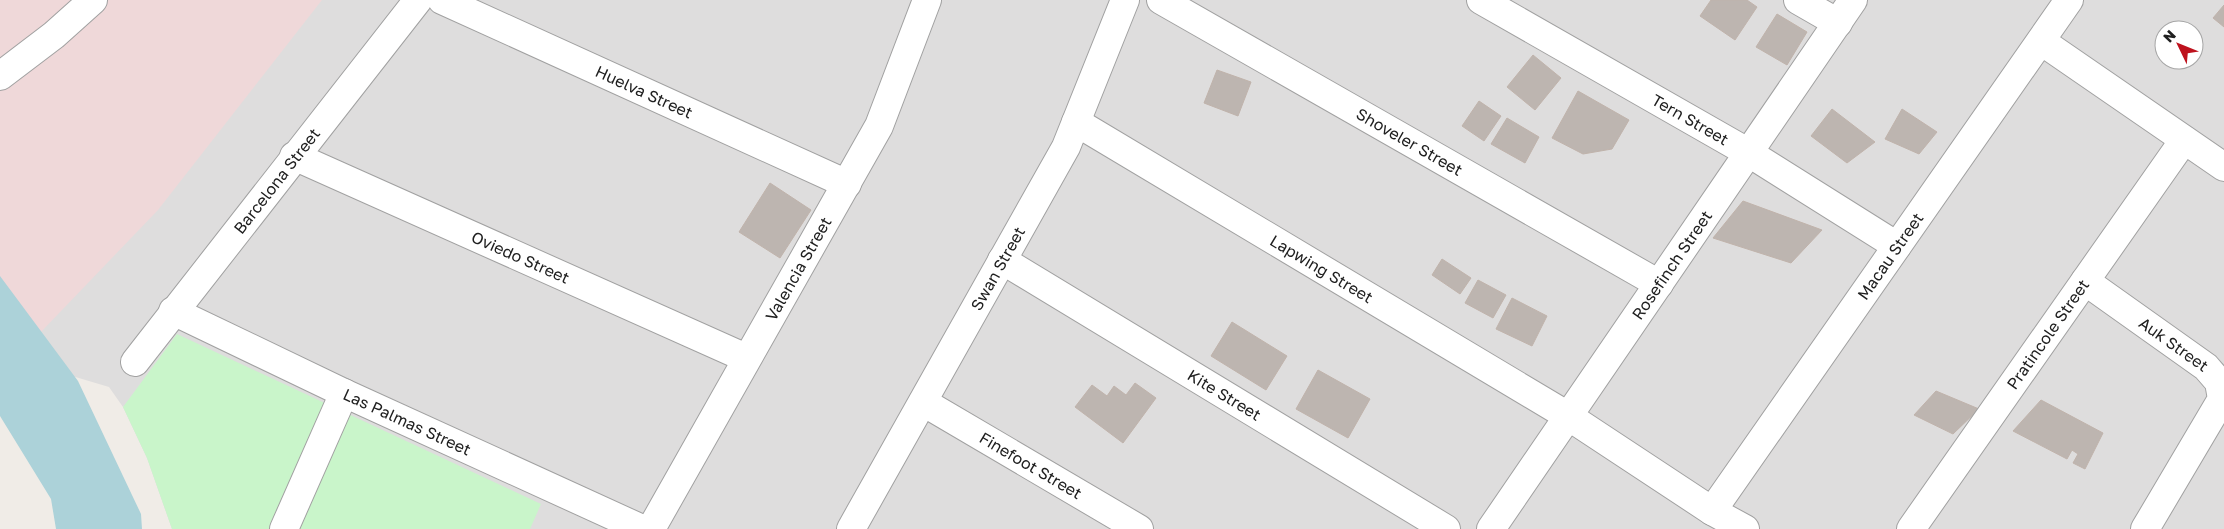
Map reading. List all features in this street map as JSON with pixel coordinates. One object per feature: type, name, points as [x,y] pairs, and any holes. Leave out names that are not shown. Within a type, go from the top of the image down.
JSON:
[{"type":"street","points":[[0,76],[54,35],[94,0]]},
{"type":"street","name":"Barcelona Street","points":[[135,362],[294,156],[418,0]]},
{"type":"street","name":"Huelva Street","points":[[442,0],[847,184]]},
{"type":"street","name":"Swan Street","points":[[852,529],[1066,147],[1125,0]]},
{"type":"street","name":"Shoveler Street","points":[[1161,0],[1659,284]]},
{"type":"street","name":"Tern Street","points":[[1481,0],[1749,153],[1897,246]]},
{"type":"street","points":[[1798,0],[1838,23]]},
{"type":"street","name":"Rosefinch Street","points":[[1491,529],[1853,0]]},
{"type":"street","name":"Macau Street","points":[[1712,511],[2069,0]]},
{"type":"street","name":"Valencia Street","points":[[651,529],[746,358],[879,126],[925,1]]},
{"type":"street","points":[[2041,41],[2224,167]]},
{"type":"street","name":"Lapwing Street","points":[[1076,122],[1568,416],[1712,511],[1745,529]]},
{"type":"street","name":"Pratincole Street","points":[[1911,529],[2184,140]]},
{"type":"street","name":"Oviedo Street","points":[[294,156],[746,358]]},
{"type":"street","name":"Kite Street","points":[[1002,260],[1446,529]]},
{"type":"street","name":"Auk Street","points":[[2085,281],[2206,367],[2219,382],[2222,399],[2145,529]]},
{"type":"street","name":"Las Palmas Street","points":[[173,311],[344,393],[642,529]]},
{"type":"street","points":[[284,529],[344,393]]},
{"type":"street","name":"Finefoot Street","points":[[923,402],[1139,529]]},
{"type":"shaded area","points":[[0,0],[2224,0],[2224,529],[172,529],[147,458],[123,407],[109,387],[15,359]]},
{"type":"shaded area","points":[[0,0],[322,0],[158,210],[15,359],[0,359]]},
{"type":"green space","points":[[177,334],[541,504],[530,529],[172,529],[147,458],[123,407]]},
{"type":"water","points":[[0,276],[78,381],[141,514],[142,529],[56,529],[51,499],[0,416]]},
{"type":"building","points":[[1711,0],[1747,0],[1757,7],[1735,40],[1700,16]]},
{"type":"building","points":[[2224,5],[2224,27],[2213,18]]},
{"type":"building","points":[[1777,14],[1807,32],[1787,65],[1756,47]]},
{"type":"building","points":[[1533,55],[1561,78],[1535,110],[1507,87]]},
{"type":"building","points":[[1217,70],[1251,82],[1238,116],[1204,103]]},
{"type":"building","points":[[1578,91],[1629,120],[1612,149],[1583,154],[1552,138]]},
{"type":"building","points":[[1479,101],[1501,116],[1484,141],[1462,126]]},
{"type":"building","points":[[1832,109],[1875,142],[1847,163],[1811,136]]},
{"type":"building","points":[[1902,109],[1937,132],[1919,154],[1885,139]]},
{"type":"building","points":[[1507,118],[1539,137],[1525,163],[1491,144]]},
{"type":"building","points":[[770,183],[811,210],[780,258],[739,232]]},
{"type":"building","points":[[1743,201],[1822,230],[1791,263],[1713,238]]},
{"type":"building","points":[[1442,259],[1471,278],[1460,294],[1432,275]]},
{"type":"building","points":[[1478,280],[1506,295],[1493,318],[1465,303]]},
{"type":"building","points":[[1512,298],[1547,316],[1532,346],[1496,329]]},
{"type":"building","points":[[1232,322],[1287,356],[1266,390],[1211,356]]},
{"type":"building","points":[[1318,370],[1370,399],[1348,438],[1296,409]]},
{"type":"building","points":[[1135,383],[1156,398],[1123,443],[1075,407],[1092,385],[1107,396],[1114,386],[1126,395]]},
{"type":"building","points":[[1936,391],[1979,409],[1953,434],[1914,415]]},
{"type":"building","points":[[2041,400],[2103,433],[2085,469],[2073,463],[2078,454],[2072,450],[2067,459],[2013,431]]}]
